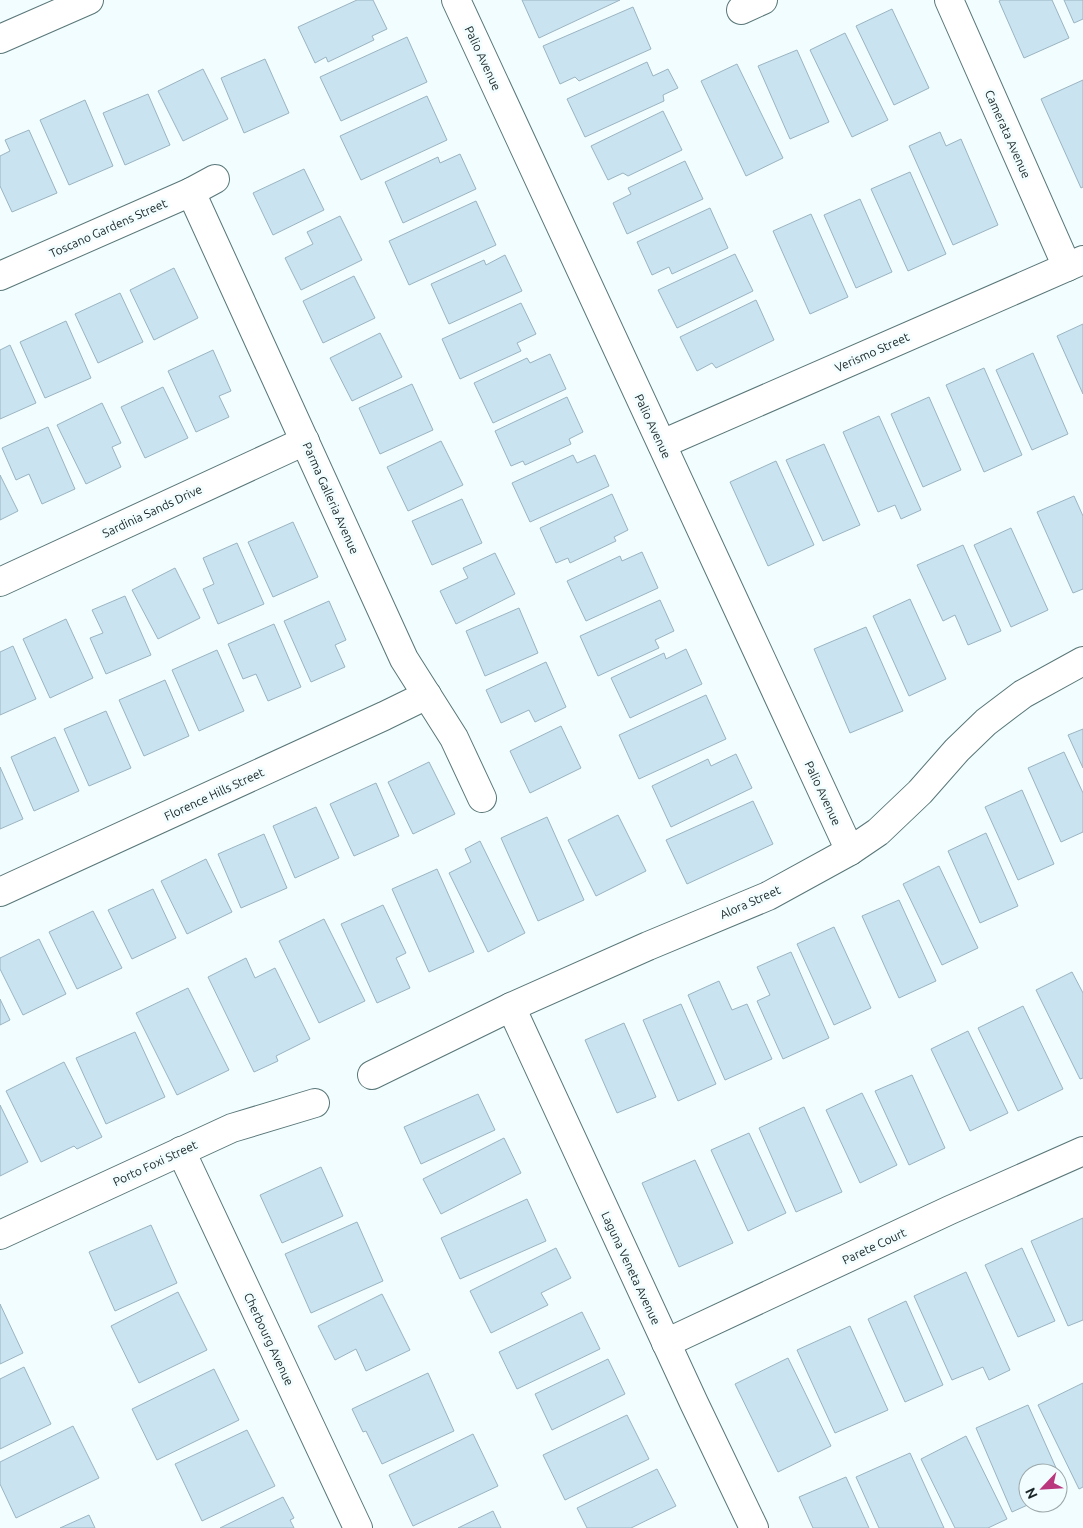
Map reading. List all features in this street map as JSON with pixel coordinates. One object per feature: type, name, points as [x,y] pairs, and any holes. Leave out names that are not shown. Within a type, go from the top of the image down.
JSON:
[{"type":"street","points":[[0,40],[89,0]]},
{"type":"street","name":"Palio Avenue","points":[[456,0],[850,851]]},
{"type":"street","name":"Camerata Avenue","points":[[948,0],[1075,264]]},
{"type":"street","name":"Toscano Gardens Street","points":[[0,276],[191,192],[216,179]]},
{"type":"street","name":"Parma Galleria Avenue","points":[[191,192],[404,659],[454,738],[482,798]]},
{"type":"street","name":"Verismo Street","points":[[662,444],[1075,264]]},
{"type":"street","name":"Sardinia Sands Drive","points":[[0,582],[305,441]]},
{"type":"street","name":"Alora Street","points":[[372,1075],[511,1007],[648,946],[768,896],[850,851],[885,825],[920,792],[957,750],[986,722],[1023,694],[1083,661]]},
{"type":"street","name":"Florence Hills Street","points":[[0,892],[384,716],[427,694]]},
{"type":"street","name":"Laguna Veneta Avenue","points":[[511,1007],[754,1528]]},
{"type":"street","name":"Porto Foxi Street","points":[[0,1235],[232,1128],[315,1103]]},
{"type":"street","name":"Cherbourg Avenue","points":[[181,1151],[358,1528]]},
{"type":"street","name":"Parete Court","points":[[666,1342],[1083,1151]]},
{"type":"building","points":[[357,0],[373,0],[387,29],[372,36],[374,40],[328,62],[326,57],[315,63],[298,27]]},
{"type":"building","points":[[522,0],[620,0],[539,38]]},
{"type":"building","points":[[1052,0],[1069,38],[1024,58],[999,1]]},
{"type":"building","points":[[1064,0],[1083,0],[1083,19],[1074,23]]},
{"type":"building","points":[[633,7],[651,49],[579,81],[575,77],[560,84],[543,46]]},
{"type":"building","points":[[892,9],[929,88],[894,105],[856,26]]},
{"type":"building","points":[[845,33],[888,120],[852,137],[810,50]]},
{"type":"building","points":[[407,37],[427,82],[341,121],[320,77]]},
{"type":"building","points":[[797,50],[829,122],[790,139],[758,66]]},
{"type":"building","points":[[265,59],[289,113],[244,133],[221,78]]},
{"type":"building","points":[[647,62],[653,76],[668,69],[678,88],[663,95],[664,101],[585,137],[567,99]]},
{"type":"building","points":[[737,64],[783,158],[746,176],[701,81]]},
{"type":"building","points":[[203,69],[228,119],[183,141],[158,91]]},
{"type":"building","points":[[1083,80],[1083,187],[1081,188],[1041,99]]},
{"type":"building","points":[[148,94],[170,145],[125,165],[103,113]]},
{"type":"building","points":[[427,96],[447,140],[361,180],[340,136]]},
{"type":"building","points":[[85,100],[113,166],[69,185],[40,120]]},
{"type":"building","points":[[663,111],[682,150],[628,176],[623,173],[608,180],[591,146]]},
{"type":"building","points":[[29,130],[57,193],[12,212],[0,186],[0,156],[10,151],[5,140]]},
{"type":"building","points":[[940,132],[946,146],[961,139],[998,225],[953,245],[909,146]]},
{"type":"building","points":[[460,154],[476,189],[403,223],[385,182],[438,157],[440,163]]},
{"type":"building","points":[[685,161],[703,199],[627,234],[613,203],[631,194],[628,188]]},
{"type":"building","points":[[304,169],[324,210],[273,235],[253,193]]},
{"type":"building","points":[[910,172],[946,254],[908,271],[871,189]]},
{"type":"building","points":[[860,199],[892,272],[856,288],[824,215]]},
{"type":"building","points":[[476,201],[496,245],[409,285],[389,241]]},
{"type":"building","points":[[710,208],[728,248],[672,274],[669,267],[652,275],[637,242]]},
{"type":"building","points":[[811,214],[848,297],[810,314],[773,231]]},
{"type":"building","points":[[340,216],[362,260],[301,290],[285,258],[313,244],[307,232]]},
{"type":"building","points":[[735,254],[753,291],[677,328],[658,290]]},
{"type":"building","points":[[505,255],[522,291],[449,324],[431,284],[484,260],[486,265]]},
{"type":"building","points":[[174,268],[198,318],[154,340],[130,290]]},
{"type":"building","points":[[354,276],[375,318],[323,343],[303,301]]},
{"type":"building","points":[[120,293],[143,342],[98,363],[75,314]]},
{"type":"building","points":[[756,300],[774,340],[716,368],[712,363],[697,371],[680,337]]},
{"type":"building","points":[[521,303],[536,334],[517,343],[521,351],[460,379],[442,339]]},
{"type":"building","points":[[66,321],[91,378],[45,398],[20,342]]},
{"type":"building","points":[[1083,324],[1083,394],[1057,336]]},
{"type":"building","points":[[380,333],[402,377],[352,401],[330,358]]},
{"type":"building","points":[[10,345],[36,403],[0,419],[0,350]]},
{"type":"building","points":[[213,350],[231,391],[219,396],[229,417],[196,432],[168,371]]},
{"type":"building","points":[[1033,353],[1068,434],[1032,450],[996,370]]},
{"type":"building","points":[[550,354],[566,389],[493,423],[474,383],[527,358],[530,363]]},
{"type":"building","points":[[984,368],[1022,455],[984,472],[946,385]]},
{"type":"building","points":[[412,384],[433,430],[380,454],[359,408]]},
{"type":"building","points":[[163,387],[188,438],[145,458],[121,407]]},
{"type":"building","points":[[567,397],[583,432],[569,439],[571,444],[525,465],[523,461],[511,466],[495,431]]},
{"type":"building","points":[[929,397],[961,470],[923,487],[891,414]]},
{"type":"building","points":[[102,403],[121,443],[112,447],[121,467],[86,484],[57,425]]},
{"type":"building","points":[[879,416],[921,510],[901,519],[895,505],[878,512],[843,432]]},
{"type":"building","points":[[48,427],[75,489],[42,504],[29,474],[16,480],[2,448]]},
{"type":"building","points":[[441,441],[463,485],[408,511],[387,467]]},
{"type":"building","points":[[824,444],[860,525],[823,541],[786,460]]},
{"type":"building","points":[[573,455],[577,463],[595,455],[609,486],[530,522],[512,483]]},
{"type":"building","points":[[776,461],[814,545],[768,566],[730,482]]},
{"type":"building","points":[[0,475],[18,511],[0,520]]},
{"type":"building","points":[[612,494],[628,530],[614,537],[616,541],[570,563],[568,558],[556,563],[540,528]]},
{"type":"building","points":[[1074,496],[1083,516],[1083,589],[1073,593],[1037,512]]},
{"type":"building","points":[[462,499],[482,543],[432,565],[412,521]]},
{"type":"building","points":[[293,522],[318,577],[273,597],[248,542]]},
{"type":"building","points":[[1011,528],[1048,610],[1011,627],[974,545]]},
{"type":"building","points":[[237,543],[264,604],[218,624],[203,589],[214,584],[203,558]]},
{"type":"building","points":[[963,545],[1001,631],[968,645],[955,615],[943,621],[917,565]]},
{"type":"building","points":[[642,552],[658,588],[586,621],[567,581],[620,556],[622,561]]},
{"type":"building","points":[[495,553],[515,594],[456,624],[440,591],[468,578],[463,568]]},
{"type":"building","points":[[175,568],[200,618],[158,639],[132,590]]},
{"type":"building","points":[[125,596],[151,655],[106,674],[90,638],[103,633],[92,610]]},
{"type":"building","points":[[910,599],[946,679],[909,696],[873,616]]},
{"type":"building","points":[[660,600],[674,631],[655,640],[659,648],[598,676],[580,636]]},
{"type":"building","points":[[329,601],[346,640],[335,645],[345,667],[311,682],[284,621]]},
{"type":"building","points":[[519,608],[538,653],[485,676],[466,631]]},
{"type":"building","points":[[66,619],[93,678],[50,698],[23,639]]},
{"type":"building","points":[[274,624],[301,687],[268,701],[256,674],[243,679],[228,644]]},
{"type":"building","points":[[866,627],[903,711],[850,733],[814,649]]},
{"type":"building","points":[[13,646],[36,699],[0,715],[0,652]]},
{"type":"building","points":[[686,649],[702,684],[630,718],[611,678],[664,653],[666,659]]},
{"type":"building","points":[[217,650],[244,711],[199,731],[172,670]]},
{"type":"building","points":[[546,662],[566,707],[535,722],[529,710],[501,723],[486,690]]},
{"type":"building","points":[[165,680],[189,736],[144,756],[119,700]]},
{"type":"building","points":[[706,695],[726,739],[639,779],[619,735]]},
{"type":"building","points":[[106,711],[131,768],[89,786],[64,729]]},
{"type":"building","points":[[561,726],[581,768],[530,793],[510,751]]},
{"type":"building","points":[[1083,729],[1083,768],[1068,735]]},
{"type":"building","points":[[55,737],[79,791],[34,811],[11,757]]},
{"type":"building","points":[[1064,752],[1083,793],[1083,832],[1061,842],[1028,768]]},
{"type":"building","points":[[736,754],[752,788],[671,827],[652,786],[708,759],[711,766]]},
{"type":"building","points":[[429,762],[455,814],[413,834],[388,782]]},
{"type":"building","points":[[0,767],[23,819],[0,829]]},
{"type":"building","points":[[376,783],[399,836],[354,856],[330,804]]},
{"type":"building","points":[[1022,790],[1054,864],[1018,880],[985,807]]},
{"type":"building","points":[[753,801],[773,844],[687,884],[666,840]]},
{"type":"building","points":[[316,807],[339,858],[295,878],[273,826]]},
{"type":"building","points":[[618,815],[646,871],[596,896],[568,840]]},
{"type":"building","points":[[547,817],[584,900],[538,921],[501,838]]},
{"type":"building","points":[[986,833],[1018,906],[980,923],[948,851]]},
{"type":"building","points":[[264,834],[287,888],[241,908],[218,854]]},
{"type":"building","points":[[480,841],[525,933],[488,952],[449,873],[471,862],[465,849]]},
{"type":"building","points":[[206,859],[232,912],[187,934],[161,881]]},
{"type":"building","points":[[939,866],[978,948],[942,965],[903,884]]},
{"type":"building","points":[[437,869],[474,952],[429,972],[392,889]]},
{"type":"building","points":[[153,889],[176,938],[132,959],[108,910]]},
{"type":"building","points":[[899,900],[936,981],[899,998],[862,916]]},
{"type":"building","points":[[383,905],[406,953],[396,958],[410,988],[377,1003],[341,924]]},
{"type":"building","points":[[93,911],[122,968],[77,989],[49,932]]},
{"type":"building","points":[[324,919],[365,1001],[319,1023],[279,941]]},
{"type":"building","points":[[834,927],[871,1008],[834,1025],[797,944]]},
{"type":"building","points":[[39,939],[66,994],[23,1015],[0,969],[0,958]]},
{"type":"building","points":[[791,952],[829,1038],[783,1059],[757,1001],[770,995],[757,967]]},
{"type":"building","points":[[246,958],[255,978],[275,968],[310,1039],[276,1056],[278,1061],[254,1072],[208,977]]},
{"type":"building","points":[[1072,972],[1083,993],[1083,1078],[1080,1079],[1036,990]]},
{"type":"building","points":[[719,981],[732,1010],[747,1004],[772,1059],[725,1080],[688,995]]},
{"type":"building","points":[[188,988],[229,1070],[177,1095],[136,1013]]},
{"type":"building","points":[[0,999],[10,1020],[0,1025]]},
{"type":"building","points":[[681,1004],[716,1084],[678,1101],[643,1020]]},
{"type":"building","points":[[1023,1006],[1063,1089],[1018,1111],[978,1028]]},
{"type":"building","points":[[624,1023],[656,1097],[617,1113],[585,1040]]},
{"type":"building","points":[[968,1031],[1008,1113],[970,1131],[931,1049]]},
{"type":"building","points":[[135,1032],[165,1097],[106,1124],[76,1058]]},
{"type":"building","points":[[64,1062],[102,1137],[77,1149],[74,1146],[41,1162],[6,1091]]},
{"type":"building","points":[[912,1075],[945,1148],[909,1165],[875,1091]]},
{"type":"building","points":[[862,1093],[897,1165],[860,1183],[826,1110]]},
{"type":"building","points":[[478,1094],[495,1130],[421,1164],[404,1127]]},
{"type":"building","points":[[0,1105],[28,1162],[0,1176]]},
{"type":"building","points":[[804,1107],[842,1192],[796,1212],[759,1128]]},
{"type":"building","points":[[749,1133],[786,1213],[748,1231],[711,1150]]},
{"type":"building","points":[[504,1138],[521,1173],[441,1214],[423,1179]]},
{"type":"building","points":[[695,1160],[733,1243],[679,1267],[642,1183]]},
{"type":"building","points":[[321,1167],[343,1216],[282,1243],[260,1195]]},
{"type":"building","points":[[527,1199],[546,1241],[460,1279],[441,1238]]},
{"type":"building","points":[[1083,1218],[1083,1320],[1068,1326],[1031,1241]]},
{"type":"building","points":[[357,1222],[383,1281],[311,1313],[285,1254]]},
{"type":"building","points":[[151,1225],[177,1283],[115,1311],[89,1252]]},
{"type":"building","points":[[556,1248],[571,1278],[541,1293],[548,1305],[491,1333],[470,1291]]},
{"type":"building","points":[[1022,1248],[1055,1321],[1018,1337],[985,1265]]},
{"type":"building","points":[[966,1272],[1010,1370],[989,1380],[983,1367],[952,1380],[914,1296]]},
{"type":"building","points":[[178,1292],[207,1350],[139,1383],[111,1326]]},
{"type":"building","points":[[382,1294],[410,1350],[366,1371],[356,1349],[335,1360],[318,1326]]},
{"type":"building","points":[[906,1301],[943,1385],[905,1402],[868,1319]]},
{"type":"building","points":[[0,1304],[23,1353],[0,1364]]},
{"type":"building","points":[[582,1312],[600,1349],[517,1389],[499,1352]]},
{"type":"building","points":[[850,1326],[888,1410],[835,1433],[797,1350]]},
{"type":"building","points":[[788,1358],[831,1446],[778,1472],[735,1384]]},
{"type":"building","points":[[608,1359],[625,1394],[552,1430],[535,1394]]},
{"type":"building","points":[[24,1367],[51,1424],[0,1449],[0,1379]]},
{"type":"building","points":[[214,1369],[239,1420],[157,1460],[132,1409]]},
{"type":"building","points":[[428,1373],[454,1431],[382,1464],[366,1431],[363,1432],[352,1409]]},
{"type":"building","points":[[1083,1383],[1083,1487],[1079,1489],[1068,1463],[1066,1463],[1038,1405]]},
{"type":"building","points":[[1028,1405],[1054,1463],[1018,1463],[1018,1509],[1012,1512],[976,1428]]},
{"type":"building","points":[[627,1415],[649,1459],[565,1500],[543,1455]]},
{"type":"building","points":[[73,1426],[99,1478],[16,1518],[0,1484],[0,1462]]},
{"type":"building","points":[[247,1430],[275,1486],[202,1521],[175,1464]]},
{"type":"building","points":[[473,1434],[498,1486],[413,1526],[389,1475]]},
{"type":"building","points":[[966,1436],[1007,1519],[988,1528],[955,1528],[921,1459]]},
{"type":"building","points":[[910,1453],[944,1528],[879,1528],[856,1477]]},
{"type":"building","points":[[657,1469],[676,1506],[631,1528],[587,1528],[577,1508]]},
{"type":"building","points":[[846,1477],[869,1528],[813,1528],[799,1497]]},
{"type":"building","points":[[283,1497],[294,1518],[290,1520],[294,1528],[220,1528]]},
{"type":"building","points":[[493,1511],[501,1528],[458,1528]]},
{"type":"building","points":[[89,1515],[95,1528],[60,1528]]}]
